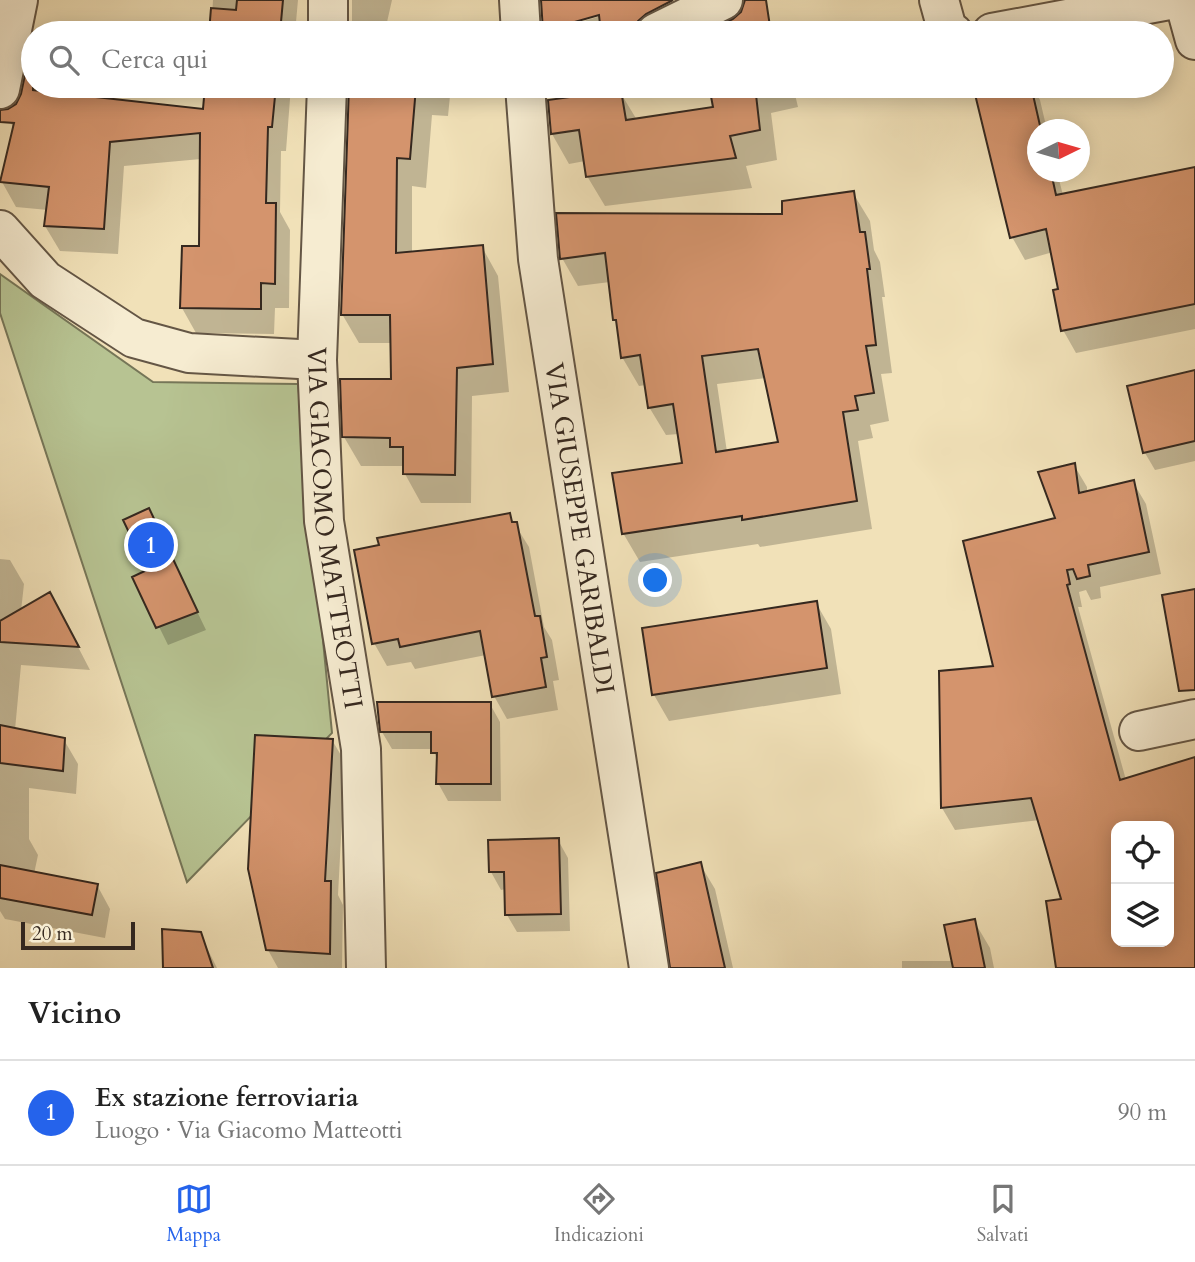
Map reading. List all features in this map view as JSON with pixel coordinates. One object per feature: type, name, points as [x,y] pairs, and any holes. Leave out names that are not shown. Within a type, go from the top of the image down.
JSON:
[{"type":"street","points":[[0,89],[18,0]]},
{"type":"street","points":[[328,0],[328,21]]},
{"type":"street","points":[[519,0],[520,21]]},
{"type":"street","points":[[680,21],[723,0]]},
{"type":"street","points":[[939,0],[945,21]]},
{"type":"street","points":[[1056,21],[1169,0]]},
{"type":"street","points":[[1184,0],[1195,40]]},
{"type":"street","name":"VIA GIACOMO MATTEOTTI","points":[[327,98],[317,360],[324,521],[361,749],[366,968]]},
{"type":"street","name":"VIA GIUSEPPE GARIBALDI","points":[[526,98],[538,259],[649,968]]},
{"type":"street","points":[[0,230],[45,280],[134,338],[188,353],[317,360]]},
{"type":"street","points":[[1139,731],[1195,719]]},
{"type":"green space","points":[[0,274],[153,382],[298,384],[332,733],[187,882],[0,313]]},
{"type":"building","points":[[237,0],[283,0],[281,21],[210,21],[211,8],[236,10]]},
{"type":"building","points":[[541,0],[673,0],[638,21],[600,21],[599,15],[578,21],[542,21]]},
{"type":"building","points":[[745,0],[766,0],[769,21],[729,21],[741,12]]},
{"type":"building","points":[[21,94],[21,98],[105,98],[203,109],[204,98],[275,98],[272,127],[268,127],[266,203],[276,203],[275,284],[261,283],[261,309],[180,308],[182,246],[199,246],[200,133],[110,142],[104,229],[44,226],[49,187],[0,182],[14,123],[0,122],[0,110],[16,104]]},
{"type":"building","points":[[349,98],[415,98],[410,159],[397,158],[396,253],[483,245],[493,364],[457,368],[455,475],[403,474],[403,447],[390,447],[390,438],[342,437],[340,379],[391,379],[390,315],[341,315]]},
{"type":"building","points":[[622,98],[626,120],[713,107],[711,98],[756,98],[760,130],[730,136],[736,158],[586,177],[579,130],[551,134],[548,100]]},
{"type":"building","points":[[976,98],[1034,98],[1038,119],[1027,119],[1027,182],[1053,182],[1056,195],[1195,167],[1195,304],[1061,331],[1053,290],[1058,289],[1046,229],[1010,238]]},
{"type":"building","points":[[854,191],[860,232],[865,232],[876,345],[866,346],[874,393],[855,396],[858,410],[843,412],[857,501],[742,520],[742,516],[622,534],[612,473],[682,463],[673,404],[648,408],[640,355],[621,358],[616,320],[613,320],[605,253],[560,259],[556,213],[782,214],[782,201]],"holes":[[[758,349],[778,442],[716,452],[702,356]]]},
{"type":"building","points":[[1195,370],[1195,441],[1143,453],[1127,386]]},
{"type":"building","points":[[1075,463],[1079,493],[1134,480],[1149,552],[1088,565],[1090,576],[1077,579],[1073,569],[1067,570],[1070,584],[1067,585],[1120,780],[1195,757],[1195,968],[1056,968],[1046,901],[1061,899],[1031,798],[941,808],[939,671],[993,666],[963,541],[1055,518],[1038,472]]},
{"type":"building","points":[[149,508],[198,612],[156,628],[132,577],[147,570],[123,520]]},
{"type":"building","points":[[510,513],[512,522],[517,522],[535,616],[540,616],[547,657],[541,658],[546,687],[492,697],[480,631],[400,647],[398,639],[372,644],[354,550],[379,545],[377,538]]},
{"type":"building","points":[[1195,589],[1195,690],[1179,691],[1162,595]]},
{"type":"building","points":[[50,592],[79,647],[0,642],[0,621]]},
{"type":"building","points":[[817,601],[827,668],[652,695],[642,628]]},
{"type":"building","points":[[377,702],[491,702],[491,784],[436,784],[437,753],[431,753],[431,732],[380,732]]},
{"type":"building","points":[[0,725],[65,738],[63,771],[0,763]]},
{"type":"building","points":[[255,735],[333,739],[325,881],[331,881],[330,954],[266,950],[248,869]]},
{"type":"building","points":[[559,838],[561,914],[505,915],[504,872],[489,872],[488,840]]},
{"type":"building","points":[[701,862],[725,968],[670,968],[656,873]]},
{"type":"building","points":[[0,865],[98,884],[92,915],[0,898]]},
{"type":"building","points":[[975,919],[985,968],[953,968],[944,925]]},
{"type":"building","points":[[162,929],[201,932],[213,968],[163,968]]},
{"type":"place","name":"Ex stazione ferroviaria","points":[[151,545]]}]
